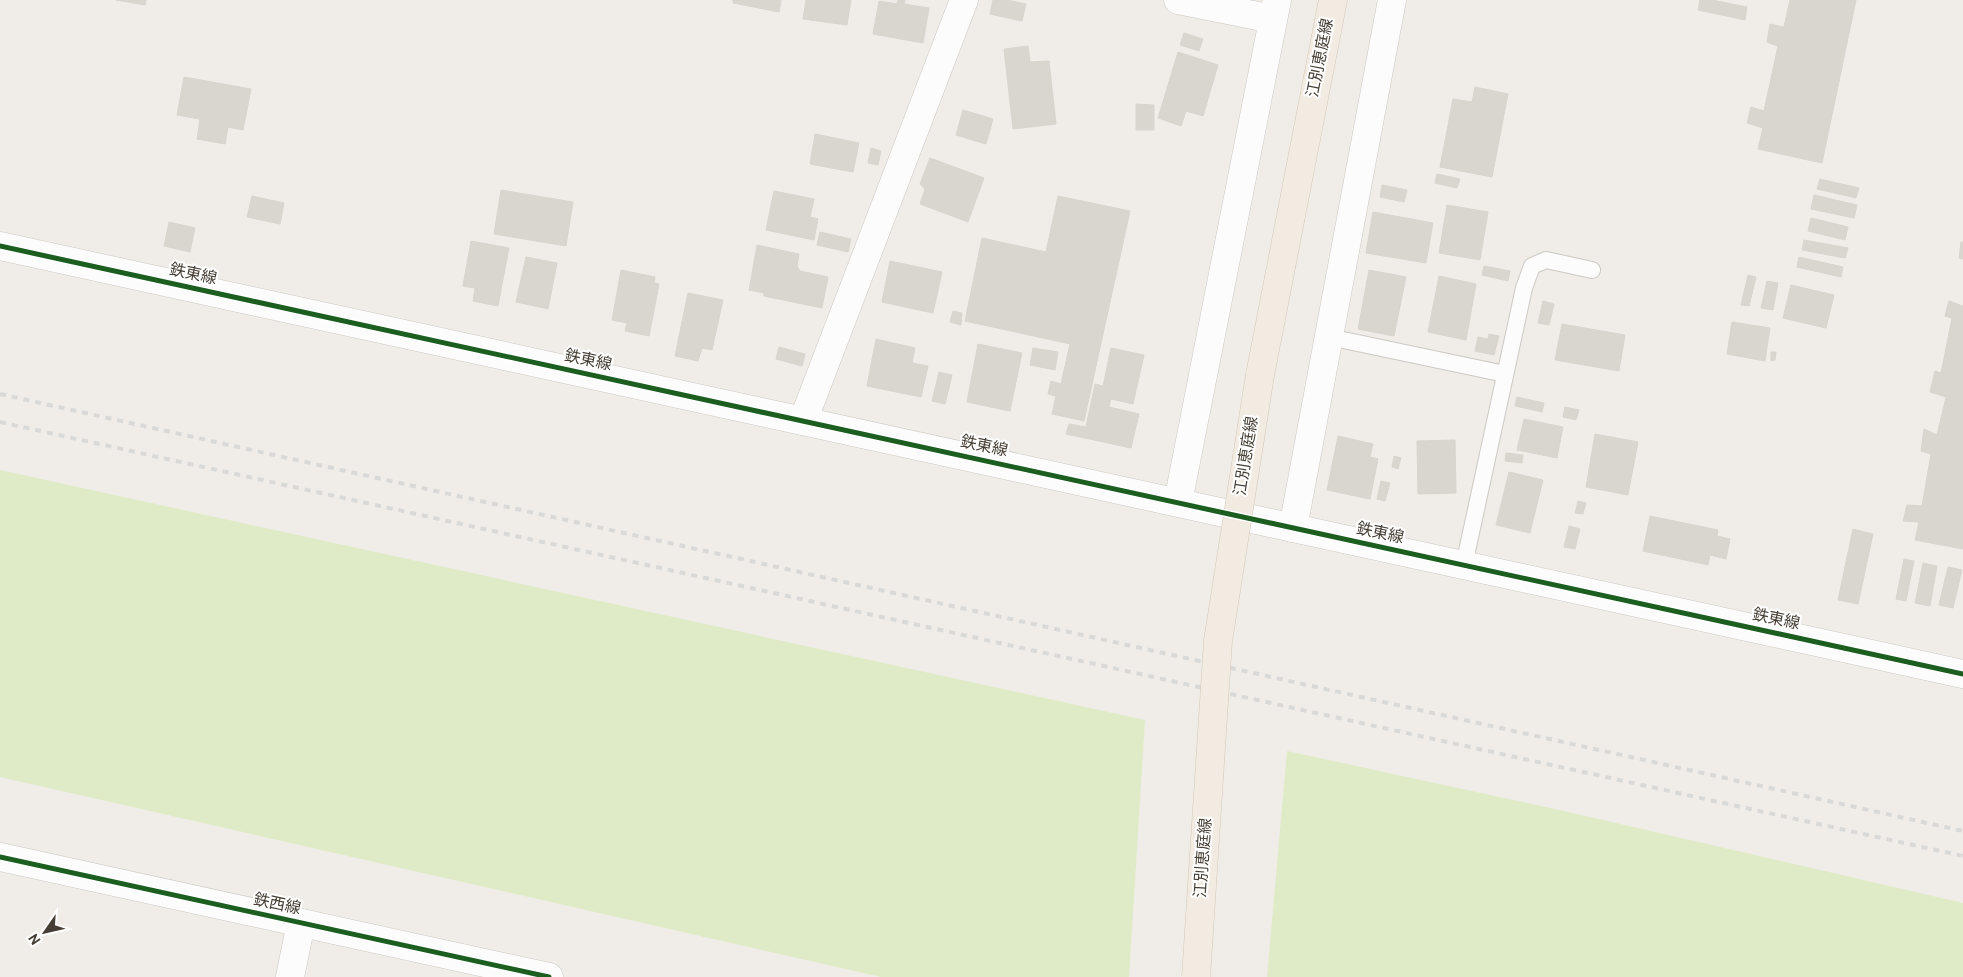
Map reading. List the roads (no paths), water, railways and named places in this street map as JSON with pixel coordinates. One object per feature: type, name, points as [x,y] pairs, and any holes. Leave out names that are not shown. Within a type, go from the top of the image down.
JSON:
[{"type":"main road","name":"江別恵庭線","points":[[1196,977],[1218,641],[1260,376],[1333,0]]},
{"type":"street","points":[[803,421],[964,0]]},
{"type":"street","points":[[1178,0],[1275,10],[1178,502]]},
{"type":"street","points":[[1293,528],[1392,0]]},
{"type":"street","name":"鉄東線","points":[[0,246],[1963,674]]},
{"type":"street","name":"鉄西線","points":[[0,856],[549,977]]},
{"type":"street","points":[[290,977],[302,923]]},
{"type":"lane","points":[[1464,565],[1524,288],[1532,266],[1546,260],[1592,270]]},
{"type":"lane","points":[[1329,337],[1505,374]]},
{"type":"railway","points":[[0,394],[1963,831]]},
{"type":"railway","points":[[0,422],[1963,856]]}]
